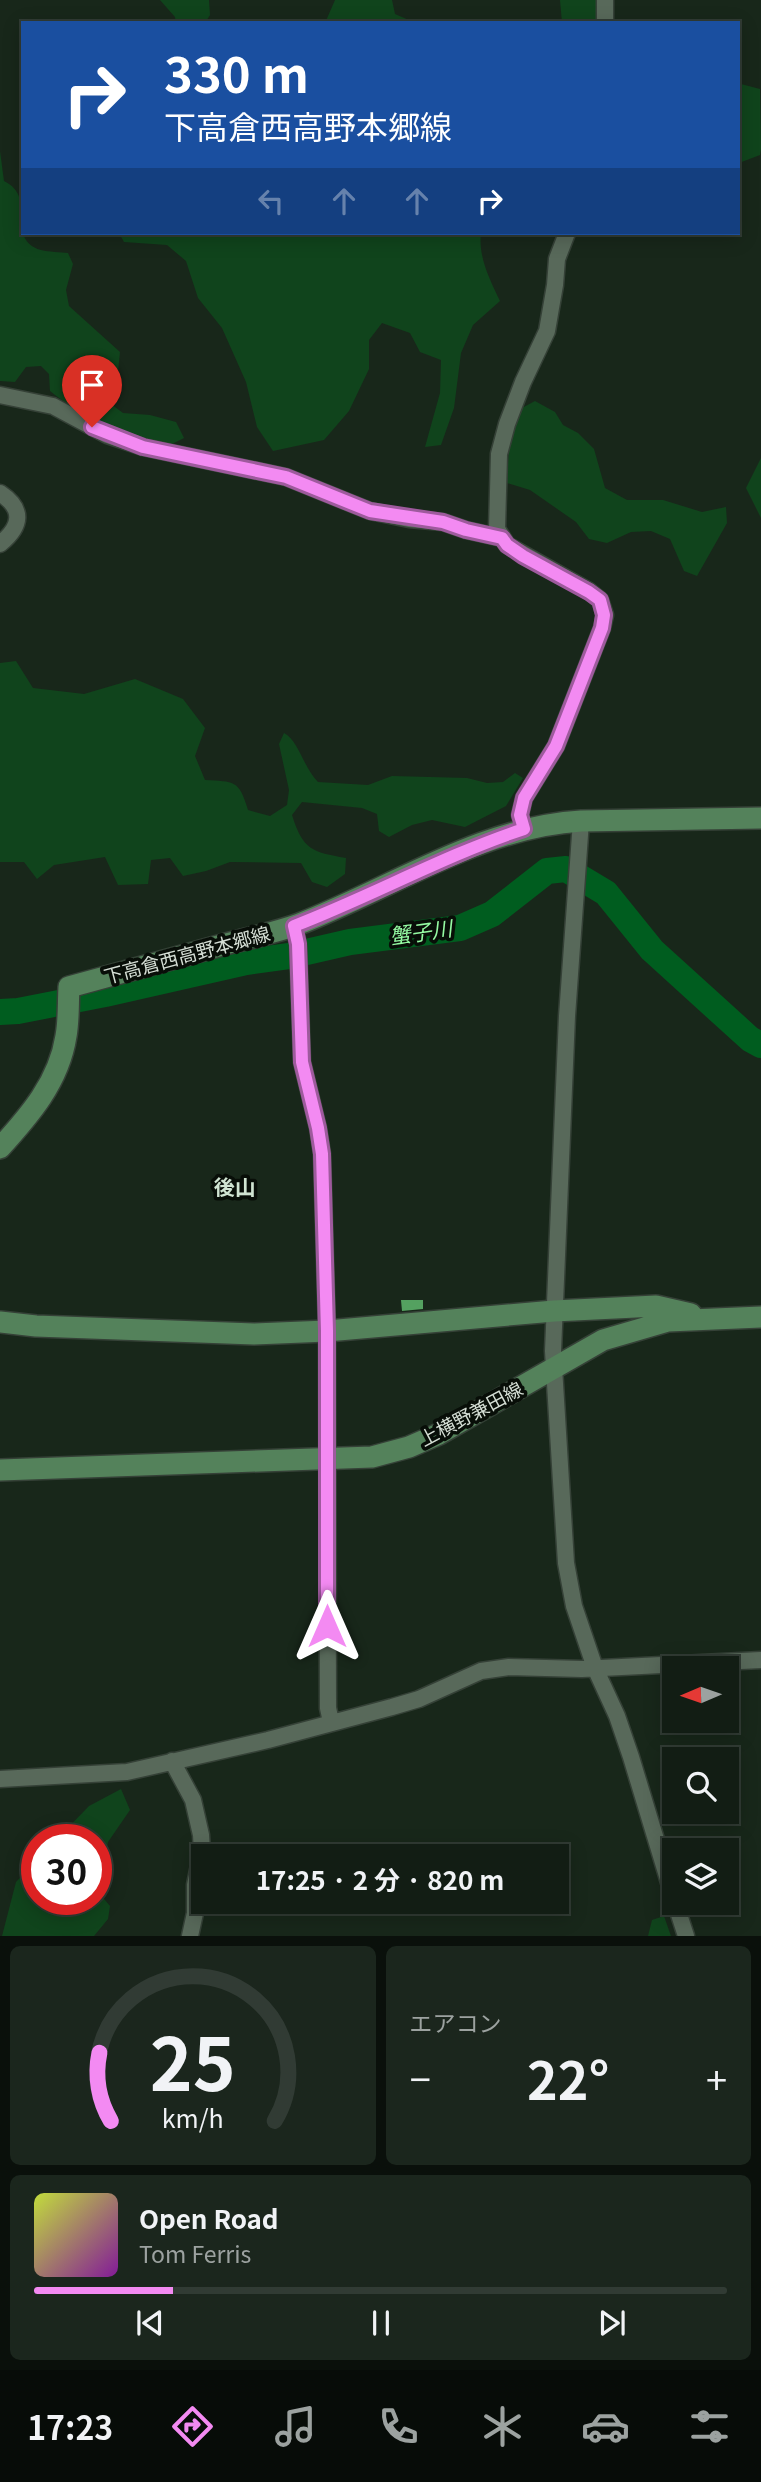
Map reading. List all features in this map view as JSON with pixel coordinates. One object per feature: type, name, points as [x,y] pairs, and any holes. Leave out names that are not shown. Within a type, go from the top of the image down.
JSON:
[{"type":"main road","name":"下高倉西高野本郷線","points":[[0,1149],[34,1110],[55,1074],[66,1037],[69,986],[296,935],[338,909],[438,861],[524,829],[581,821],[761,818]]},
{"type":"main road","points":[[0,1322],[36,1326],[254,1334],[656,1306],[684,1311],[703,1319]]},
{"type":"main road","name":"上横野兼田線","points":[[0,1470],[372,1457],[410,1447],[439,1434],[603,1340],[668,1321],[761,1317]]},
{"type":"street","points":[[605,0],[605,21]]},
{"type":"street","points":[[524,829],[520,815],[524,798],[556,746],[602,628],[604,615],[600,600],[507,545],[497,529],[499,454],[523,382],[547,331],[557,259],[566,235]]},
{"type":"street","points":[[0,395],[52,406],[107,435],[143,447],[286,477],[370,511],[443,522],[502,538]]},
{"type":"street","points":[[0,493],[13,504],[18,512],[18,521],[0,544]]},
{"type":"street","points":[[581,821],[567,1016],[554,1311],[553,1369],[566,1563],[574,1606],[595,1668],[617,1716],[662,1861]]},
{"type":"street","points":[[296,935],[302,1062],[322,1154],[327,1331],[328,1709],[331,1722]]},
{"type":"street","points":[[0,1779],[115,1773],[172,1762],[268,1740],[419,1699],[481,1671],[509,1667],[595,1668],[761,1660]]},
{"type":"street","points":[[172,1762],[192,1800],[201,1835],[202,1851],[195,1885],[195,1913],[190,1936]]},
{"type":"street","points":[[678,1915],[685,1936]]},
{"type":"green space","points":[[160,0],[209,0],[210,15],[206,21],[176,21]]},
{"type":"green space","points":[[335,0],[392,0],[395,14],[411,21],[326,21]]},
{"type":"green space","points":[[560,0],[597,0],[596,21],[562,21]]},
{"type":"green space","points":[[740,85],[760,89],[761,149],[760,155],[740,163]]},
{"type":"green space","points":[[0,151],[4,181],[14,188],[19,197],[21,235],[24,235],[30,245],[41,250],[68,253],[73,264],[66,290],[69,306],[120,352],[118,372],[107,382],[107,401],[123,413],[150,415],[176,422],[184,438],[170,445],[122,431],[92,418],[50,391],[49,374],[41,366],[26,367],[15,382],[0,381]]},
{"type":"green space","points":[[120,235],[481,235],[483,260],[500,301],[473,325],[461,353],[454,408],[441,445],[425,447],[440,393],[441,360],[420,352],[410,333],[382,323],[369,340],[369,369],[349,411],[324,440],[273,451],[257,427],[246,382],[222,328],[198,298],[186,261],[167,245],[124,242]]},
{"type":"green space","points":[[535,401],[555,412],[563,425],[578,433],[594,449],[605,488],[627,500],[663,500],[702,512],[726,507],[727,523],[697,576],[684,571],[670,539],[651,531],[631,532],[607,543],[589,539],[576,522],[530,490],[507,483],[509,445],[520,409]]},
{"type":"green space","points":[[761,458],[761,518],[746,488]]},
{"type":"green space","points":[[16,661],[33,688],[84,694],[135,679],[183,699],[205,728],[195,756],[205,780],[234,784],[242,793],[248,810],[270,816],[287,805],[289,790],[279,744],[284,733],[294,742],[318,782],[368,785],[392,776],[467,778],[487,783],[503,782],[515,773],[523,778],[506,806],[465,827],[432,820],[412,825],[389,837],[379,831],[377,814],[362,808],[302,802],[292,815],[300,836],[317,851],[346,858],[345,874],[327,887],[312,882],[301,863],[230,862],[183,876],[170,858],[151,860],[148,884],[118,885],[105,857],[54,865],[37,879],[24,862],[0,862],[0,663]]},
{"type":"green space","points":[[121,1789],[130,1810],[112,1836],[112,1824],[72,1824],[89,1806]]},
{"type":"green space","points":[[21,1877],[21,1915],[109,1915],[108,1919],[94,1936],[2,1936],[16,1882]]},
{"type":"green space","points":[[664,1916],[671,1936],[648,1936],[652,1920]]},
{"type":"building","points":[[401,1300],[423,1300],[423,1309],[402,1311]]},
{"type":"waterway","name":"蟹子川","points":[[0,1012],[105,994],[350,942],[460,928],[492,914],[547,871],[566,869],[606,893],[652,950],[750,1039],[761,1045]]},
{"type":"district","name":"後山","points":[[235,1188]]},
{"type":"route","points":[[92,427],[143,447],[286,477],[370,511],[443,522],[502,538],[523,556],[600,600],[604,615],[602,628],[556,746],[524,798],[520,815],[524,829],[438,861],[338,909],[294,926],[298,944],[302,1062],[322,1154],[327,1331],[327,1626]]}]
